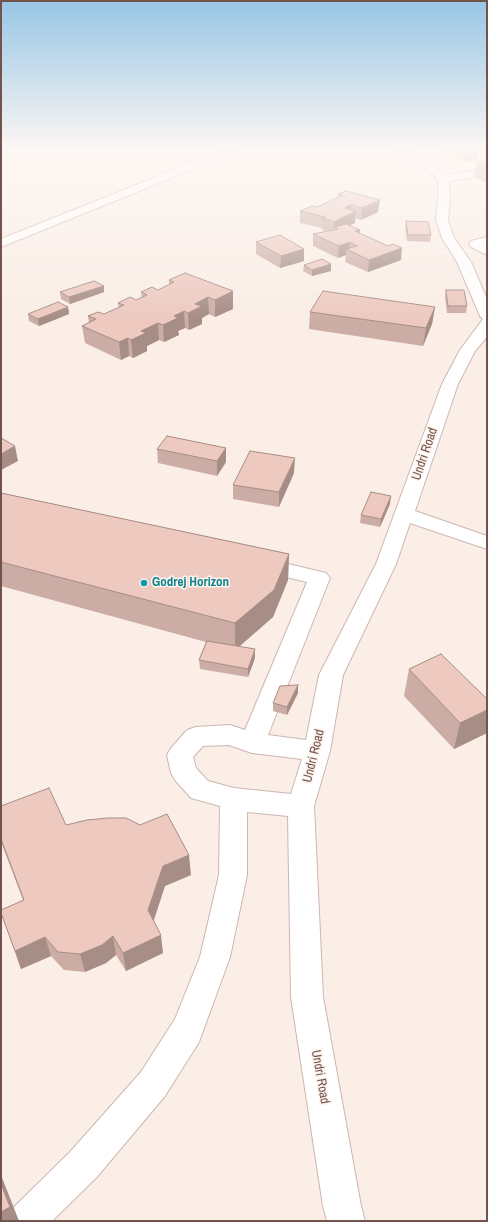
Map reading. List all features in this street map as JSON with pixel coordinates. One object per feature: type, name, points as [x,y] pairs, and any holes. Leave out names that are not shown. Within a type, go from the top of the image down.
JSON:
[{"type":"street","points":[[1,243],[93,206]]},
{"type":"street","name":"Undri Road","points":[[346,1221],[342,1206],[306,997],[301,806],[317,751],[331,675],[386,564],[450,384],[468,350],[486,326],[481,287],[448,238],[442,220],[443,206]]},
{"type":"street","points":[[487,241],[475,244],[487,251]]},
{"type":"street","points":[[404,514],[487,543]]},
{"type":"street","points":[[241,560],[319,578],[252,744]]},
{"type":"street","points":[[301,806],[234,799],[200,790],[184,773],[180,755],[196,736],[230,735],[252,744],[317,751]]},
{"type":"street","points":[[26,1221],[82,1165],[153,1084],[187,1030],[215,957],[233,875],[234,799]]},
{"type":"building","points":[[312,206],[349,206],[345,208],[356,211],[334,222],[322,218],[325,217],[300,211]]},
{"type":"building","points":[[355,206],[366,206],[362,208]]},
{"type":"building","points":[[406,221],[428,222],[431,235],[408,235]]},
{"type":"building","points":[[346,224],[360,230],[355,231],[388,246],[393,244],[402,248],[369,260],[346,249],[357,246],[350,242],[339,246],[313,234],[338,229],[335,227]]},
{"type":"building","points":[[280,235],[304,249],[281,256],[256,242]]},
{"type":"building","points":[[322,259],[331,264],[312,270],[304,265]]},
{"type":"building","points":[[185,273],[233,291],[215,300],[208,297],[195,304],[202,306],[188,313],[184,311],[174,316],[178,318],[163,325],[158,323],[141,331],[146,333],[131,340],[128,338],[119,342],[82,326],[96,319],[88,316],[98,312],[104,314],[124,305],[118,303],[130,297],[136,300],[147,295],[141,292],[152,287],[158,290],[174,282],[169,280]]},
{"type":"building","points":[[94,281],[104,286],[69,297],[60,292]]},
{"type":"building","points":[[446,290],[464,290],[467,306],[448,306]]},
{"type":"building","points":[[323,291],[435,307],[426,328],[310,312]]},
{"type":"building","points":[[58,302],[68,307],[38,319],[28,314]]},
{"type":"building","points":[[167,436],[226,448],[217,461],[157,449]]},
{"type":"building","points":[[1,438],[15,446],[1,454]]},
{"type":"building","points":[[250,451],[295,458],[279,492],[233,485]]},
{"type":"building","points":[[371,492],[391,496],[381,519],[361,515]]},
{"type":"building","name":"Godrej Horizon","points":[[1,493],[289,554],[274,590],[235,623],[1,562]]},
{"type":"building","points":[[207,641],[255,649],[248,669],[199,660]]},
{"type":"building","points":[[441,654],[487,699],[487,710],[460,723],[409,669]]},
{"type":"building","points":[[298,685],[287,707],[273,703],[280,686]]},
{"type":"building","points":[[49,788],[66,825],[87,820],[126,818],[140,825],[167,814],[189,855],[163,866],[148,910],[161,935],[123,953],[113,936],[102,945],[80,954],[58,952],[45,937],[15,951],[1,910],[24,900],[1,839],[1,806]]},
{"type":"building","points":[[1,1184],[10,1207],[1,1212]]},
{"type":"place","name":"Godrej Horizon","points":[[144,583]]}]
